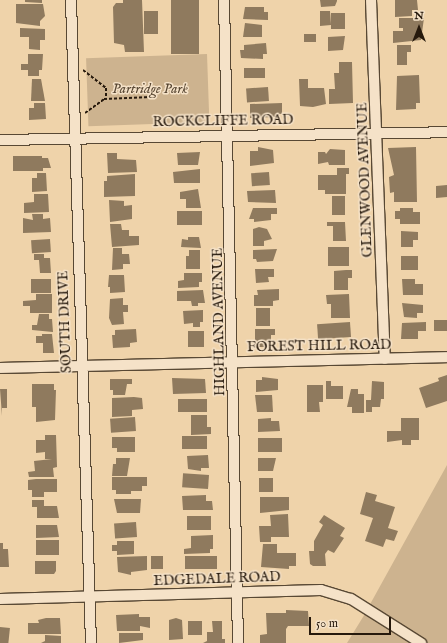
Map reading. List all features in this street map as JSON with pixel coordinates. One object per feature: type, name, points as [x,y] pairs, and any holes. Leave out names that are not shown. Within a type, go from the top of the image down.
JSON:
[{"type":"street","name":"SOUTH DRIVE","points":[[71,0],[73,122],[91,643]]},
{"type":"street","name":"HIGHLAND AVENUE","points":[[224,0],[229,135],[234,362],[238,643]]},
{"type":"street","name":"GLENWOOD AVENUE","points":[[371,0],[386,359]]},
{"type":"street","name":"ROCKCLIFFE ROAD","points":[[0,140],[447,132]]},
{"type":"street","name":"FOREST HILL ROAD","points":[[0,368],[386,359],[447,356]]},
{"type":"street","name":"EDGEDALE ROAD","points":[[0,599],[321,590],[351,599],[421,643]]},
{"type":"path","points":[[72,62],[106,88],[106,98]]},
{"type":"path","points":[[73,122],[106,98],[152,97],[156,93]]},
{"type":"green space","name":"Partridge Park","points":[[207,54],[209,122],[88,126],[86,58]]},
{"type":"green space","points":[[447,465],[447,643],[347,643],[363,617]]},
{"type":"building","points":[[25,0],[42,0],[42,3],[25,2]]},
{"type":"building","points":[[123,0],[142,0],[144,52],[125,52],[124,45],[114,43],[113,7],[116,3],[123,3]]},
{"type":"building","points":[[171,0],[199,0],[199,54],[171,54]]},
{"type":"building","points":[[320,0],[337,1],[335,6],[321,7]]},
{"type":"building","points":[[395,0],[417,0],[418,10],[412,10],[412,16],[395,17]]},
{"type":"building","points":[[16,4],[43,4],[45,16],[40,21],[40,26],[16,23]]},
{"type":"building","points":[[245,7],[264,7],[264,12],[268,12],[268,20],[243,19]]},
{"type":"building","points":[[144,11],[158,11],[158,34],[144,34]]},
{"type":"building","points":[[320,11],[330,11],[331,25],[320,26]]},
{"type":"building","points":[[331,13],[345,13],[345,29],[331,29]]},
{"type":"building","points":[[399,18],[424,18],[421,40],[393,43],[393,31],[403,31],[403,28],[399,28]]},
{"type":"building","points":[[245,23],[262,25],[262,37],[243,37]]},
{"type":"building","points":[[20,28],[45,29],[45,40],[40,40],[40,50],[29,49],[29,37],[20,37]]},
{"type":"building","points":[[304,34],[316,34],[316,42],[304,42]]},
{"type":"building","points":[[345,36],[343,50],[328,51],[328,37]]},
{"type":"building","points":[[266,43],[267,54],[263,54],[263,59],[241,58],[240,50],[244,50],[244,45]]},
{"type":"building","points":[[397,45],[411,45],[411,52],[407,52],[407,65],[397,65]]},
{"type":"building","points":[[28,54],[43,54],[42,70],[39,70],[39,76],[28,76],[28,70],[21,70],[21,64],[28,64]]},
{"type":"building","points":[[339,62],[352,62],[353,103],[329,104],[329,89],[335,89],[334,73],[339,73]]},
{"type":"building","points":[[244,68],[265,68],[265,78],[244,78]]},
{"type":"building","points":[[419,75],[420,103],[416,103],[416,109],[396,110],[397,76]]},
{"type":"building","points":[[32,79],[41,79],[45,101],[31,101]]},
{"type":"building","points":[[299,79],[308,79],[308,88],[324,88],[326,104],[313,107],[300,106]]},
{"type":"building","points":[[268,87],[269,101],[247,103],[246,89]]},
{"type":"building","points":[[34,103],[45,103],[46,119],[29,120],[29,108],[34,108]]},
{"type":"building","points":[[282,103],[282,114],[276,114],[276,117],[250,118],[250,104]]},
{"type":"building","points":[[258,147],[273,150],[274,163],[250,166],[250,151],[258,151]]},
{"type":"building","points":[[416,147],[417,202],[394,202],[394,192],[390,193],[389,177],[394,175],[388,148]]},
{"type":"building","points":[[330,149],[345,150],[345,165],[329,165],[328,162],[318,164],[318,152],[325,152],[326,154]]},
{"type":"building","points":[[200,152],[198,165],[178,165],[177,153]]},
{"type":"building","points":[[107,153],[117,153],[117,159],[136,160],[137,172],[108,173]]},
{"type":"building","points":[[13,156],[42,156],[42,158],[48,158],[51,168],[43,168],[43,171],[13,171]]},
{"type":"building","points":[[337,168],[349,168],[349,174],[346,174],[346,194],[325,194],[325,190],[318,190],[318,175],[337,175]]},
{"type":"building","points":[[200,169],[200,183],[174,183],[173,172]]},
{"type":"building","points":[[269,172],[270,185],[252,186],[251,173]]},
{"type":"building","points":[[37,173],[46,173],[47,191],[32,192],[32,178],[37,178]]},
{"type":"building","points":[[135,174],[135,196],[104,197],[104,181],[107,181],[107,176]]},
{"type":"building","points":[[447,185],[447,197],[436,198],[436,186]]},
{"type":"building","points":[[198,189],[201,208],[186,208],[186,199],[180,199],[180,192]]},
{"type":"building","points":[[275,190],[276,203],[248,202],[247,191]]},
{"type":"building","points":[[34,194],[48,194],[49,212],[24,213],[24,203],[34,202]]},
{"type":"building","points":[[332,196],[345,196],[345,215],[332,215]]},
{"type":"building","points":[[109,200],[124,201],[124,206],[132,205],[132,219],[110,222]]},
{"type":"building","points":[[253,208],[277,208],[277,214],[271,214],[271,220],[254,222],[254,219],[249,219]]},
{"type":"building","points":[[400,208],[413,208],[413,212],[420,212],[420,224],[400,224],[400,219],[395,219],[395,211],[400,211]]},
{"type":"building","points":[[177,211],[202,211],[202,225],[177,225]]},
{"type":"building","points":[[32,214],[43,214],[43,219],[50,218],[51,232],[23,233],[23,218],[33,220]]},
{"type":"building","points":[[327,222],[345,222],[346,241],[333,241],[333,226],[327,226]]},
{"type":"building","points":[[110,224],[121,224],[122,230],[129,230],[129,236],[139,236],[139,245],[112,247]]},
{"type":"building","points":[[259,227],[267,229],[272,239],[264,241],[264,246],[253,246],[253,229]]},
{"type":"building","points":[[401,231],[418,232],[418,240],[413,240],[413,247],[401,247]]},
{"type":"building","points":[[188,237],[199,237],[201,248],[181,247],[182,239],[188,240]]},
{"type":"building","points":[[50,239],[51,252],[32,253],[31,240]]},
{"type":"building","points":[[328,247],[349,247],[349,266],[328,266]]},
{"type":"building","points":[[113,248],[122,248],[122,254],[129,254],[130,264],[123,264],[123,269],[112,270]]},
{"type":"building","points":[[277,249],[273,261],[257,262],[256,259],[253,259],[253,250]]},
{"type":"building","points":[[189,250],[200,250],[200,269],[186,269],[186,256],[189,256]]},
{"type":"building","points":[[34,254],[44,254],[44,258],[50,258],[51,273],[40,273],[39,260],[34,260]]},
{"type":"building","points":[[401,256],[418,256],[418,270],[401,270]]},
{"type":"building","points":[[255,269],[274,269],[274,277],[268,277],[269,282],[256,283]]},
{"type":"building","points":[[352,270],[352,278],[348,278],[348,290],[334,290],[334,271]]},
{"type":"building","points":[[184,273],[202,273],[202,282],[199,282],[199,287],[178,288],[178,281],[184,280]]},
{"type":"building","points":[[109,275],[124,275],[125,292],[110,293],[110,287],[108,287]]},
{"type":"building","points":[[31,279],[51,279],[51,293],[31,293]]},
{"type":"building","points":[[402,279],[415,279],[415,284],[423,284],[423,295],[403,295]]},
{"type":"building","points":[[279,289],[279,300],[273,301],[273,306],[254,306],[254,295],[258,295],[257,290]]},
{"type":"building","points":[[203,290],[205,303],[198,303],[198,306],[192,306],[191,301],[177,301],[177,291]]},
{"type":"building","points":[[36,294],[52,294],[52,313],[30,313],[30,306],[23,306],[23,301],[36,300]]},
{"type":"building","points":[[349,294],[350,318],[331,318],[331,304],[327,304],[326,295]]},
{"type":"building","points":[[123,298],[123,305],[128,305],[128,312],[123,312],[124,324],[112,325],[109,318],[110,299]]},
{"type":"building","points":[[402,303],[423,305],[423,313],[417,313],[417,318],[404,317]]},
{"type":"building","points":[[256,308],[270,308],[270,326],[256,326]]},
{"type":"building","points":[[203,310],[203,322],[200,322],[200,327],[193,327],[193,323],[184,324],[183,311]]},
{"type":"building","points":[[39,314],[49,314],[49,319],[52,319],[53,332],[32,330],[32,325],[37,325]]},
{"type":"building","points":[[434,320],[447,320],[447,331],[434,331]]},
{"type":"building","points":[[350,322],[351,337],[318,339],[317,324]]},
{"type":"building","points":[[426,322],[426,331],[418,331],[418,339],[401,339],[402,323]]},
{"type":"building","points":[[136,329],[137,342],[130,343],[130,347],[113,348],[112,335],[115,335],[115,330]]},
{"type":"building","points":[[255,329],[275,329],[275,335],[271,335],[271,347],[255,347]]},
{"type":"building","points":[[188,331],[204,331],[204,347],[188,347]]},
{"type":"building","points":[[42,334],[52,334],[54,353],[43,353],[43,343],[36,343],[36,336],[42,336]]},
{"type":"building","points":[[447,375],[447,401],[426,408],[419,388],[439,381],[438,378]]},
{"type":"building","points":[[262,377],[278,379],[278,390],[256,392],[256,380],[262,380]]},
{"type":"building","points":[[172,378],[205,379],[206,393],[173,394]]},
{"type":"building","points":[[110,379],[132,379],[132,384],[127,384],[125,395],[113,395],[113,390],[110,390]]},
{"type":"building","points":[[326,381],[331,381],[331,386],[343,386],[343,399],[326,399]]},
{"type":"building","points":[[372,381],[384,382],[384,399],[381,399],[380,407],[372,407],[372,412],[366,412],[366,400],[371,400]]},
{"type":"building","points":[[32,384],[54,384],[54,390],[56,390],[55,420],[36,422],[36,407],[32,407]]},
{"type":"building","points":[[307,385],[323,385],[323,402],[319,402],[320,412],[307,412]]},
{"type":"building","points":[[0,389],[7,389],[7,408],[2,408],[2,416]]},
{"type":"building","points":[[351,389],[358,389],[358,394],[364,394],[364,413],[352,413],[352,407],[347,407]]},
{"type":"building","points":[[255,395],[272,395],[273,412],[257,412]]},
{"type":"building","points":[[112,398],[142,398],[143,409],[132,410],[132,416],[112,417]]},
{"type":"building","points":[[178,399],[207,399],[207,412],[178,412]]},
{"type":"building","points":[[191,415],[207,415],[207,427],[211,427],[211,434],[191,435]]},
{"type":"building","points":[[135,417],[136,431],[111,433],[110,419]]},
{"type":"building","points":[[271,418],[271,421],[279,421],[280,431],[258,432],[258,419]]},
{"type":"building","points":[[401,418],[419,418],[419,440],[411,440],[411,445],[402,445],[402,440],[387,442],[387,431],[401,431]]},
{"type":"building","points":[[45,435],[56,435],[57,467],[53,468],[54,477],[29,477],[28,472],[35,471],[34,461],[52,459],[45,459],[45,452],[36,453],[36,440],[45,440]]},
{"type":"building","points":[[182,436],[207,436],[207,449],[182,449]]},
{"type":"building","points":[[112,437],[135,437],[135,452],[117,452],[117,448],[112,448]]},
{"type":"building","points":[[258,438],[282,438],[282,452],[258,452]]},
{"type":"building","points":[[208,455],[209,468],[201,468],[201,471],[188,469],[187,456]]},
{"type":"building","points":[[116,458],[130,458],[127,476],[112,476],[113,464],[116,464]]},
{"type":"building","points":[[258,458],[276,458],[273,471],[258,471]]},
{"type":"building","points":[[183,473],[209,475],[208,489],[182,487]]},
{"type":"building","points":[[112,477],[147,477],[147,486],[142,486],[142,491],[131,491],[131,494],[116,494],[116,490],[112,490]]},
{"type":"building","points":[[259,478],[273,478],[273,492],[259,492]]},
{"type":"building","points":[[57,479],[57,492],[44,492],[44,497],[32,497],[32,490],[28,490],[28,480]]},
{"type":"building","points":[[366,492],[377,495],[375,501],[395,507],[388,528],[398,531],[394,541],[386,539],[383,547],[365,541],[373,518],[360,514]]},
{"type":"building","points":[[206,495],[206,501],[212,501],[213,510],[183,510],[182,496]]},
{"type":"building","points":[[260,497],[289,497],[289,510],[260,513]]},
{"type":"building","points":[[114,499],[141,499],[140,513],[117,513]]},
{"type":"building","points":[[32,500],[44,500],[44,506],[57,506],[59,518],[37,518],[37,507],[32,507]]},
{"type":"building","points":[[288,514],[289,537],[271,537],[271,542],[260,542],[259,526],[271,526],[270,515]]},
{"type":"building","points":[[324,515],[345,528],[340,536],[344,538],[334,553],[328,550],[325,554],[326,566],[313,566],[310,564],[309,551],[314,551],[314,541],[323,525],[319,522]]},
{"type":"building","points":[[187,516],[211,516],[211,530],[187,530]]},
{"type":"building","points":[[136,522],[137,537],[115,538],[114,524]]},
{"type":"building","points":[[36,525],[57,525],[59,537],[36,538]]},
{"type":"building","points":[[213,535],[213,549],[210,549],[210,553],[184,554],[184,549],[191,548],[191,536]]},
{"type":"building","points":[[36,540],[59,540],[59,555],[36,555]]},
{"type":"building","points":[[117,541],[134,541],[134,554],[117,555],[117,551],[112,551],[112,545],[117,545]]},
{"type":"building","points":[[0,543],[3,543],[3,549],[8,549],[9,567],[0,567]]},
{"type":"building","points":[[263,544],[277,544],[277,553],[296,553],[296,566],[289,566],[289,569],[261,567]]},
{"type":"building","points":[[147,556],[147,570],[131,572],[131,575],[118,572],[117,557]]},
{"type":"building","points":[[151,556],[163,556],[163,569],[151,569]]},
{"type":"building","points":[[185,556],[217,556],[217,569],[185,569]]},
{"type":"building","points":[[35,561],[56,561],[56,571],[54,574],[35,574]]},
{"type":"building","points":[[286,610],[308,611],[309,626],[288,626],[286,629],[286,643],[260,643],[260,635],[267,634],[266,613],[286,613]]},
{"type":"building","points":[[139,614],[139,617],[150,617],[150,628],[140,626],[140,631],[117,631],[116,615]]},
{"type":"building","points":[[46,618],[60,618],[61,634],[28,634],[28,623],[39,623],[38,620]]},
{"type":"building","points":[[176,618],[182,620],[183,639],[169,640],[169,620]]},
{"type":"building","points":[[188,621],[202,621],[202,635],[188,635]]},
{"type":"building","points":[[212,621],[222,621],[222,639],[225,639],[225,643],[203,643],[207,641],[207,632],[213,632]]},
{"type":"building","points":[[0,627],[10,628],[8,643],[0,643]]},
{"type":"building","points":[[119,633],[143,633],[143,640],[119,643]]},
{"type":"building","points":[[45,635],[61,636],[61,643],[41,643],[45,641]]}]
